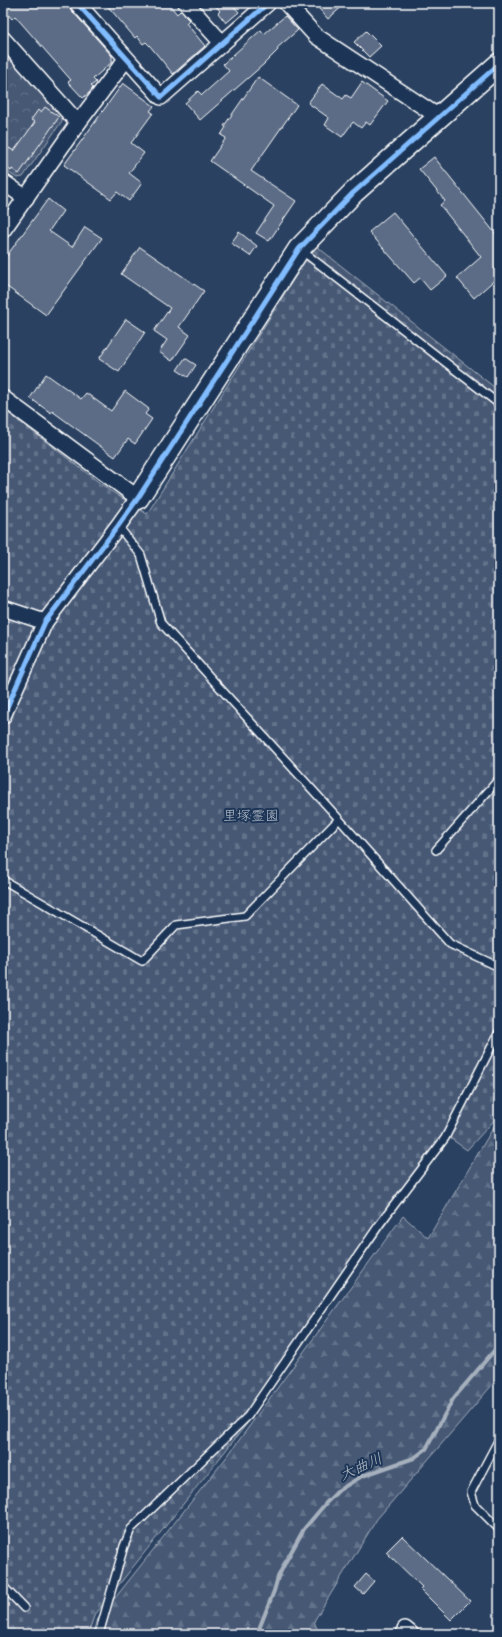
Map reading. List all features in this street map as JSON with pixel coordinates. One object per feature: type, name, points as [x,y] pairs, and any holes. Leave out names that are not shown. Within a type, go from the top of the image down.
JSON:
[{"type":"street","points":[[77,3],[161,97],[268,3]]},
{"type":"street","points":[[186,3],[222,43]]},
{"type":"street","points":[[286,3],[316,36],[439,118]]},
{"type":"street","points":[[3,39],[78,123]]},
{"type":"street","points":[[3,230],[78,123],[126,59]]},
{"type":"street","points":[[3,716],[45,622],[138,498],[299,249],[353,193],[499,64]]},
{"type":"street","points":[[3,182],[26,198]]},
{"type":"street","points":[[3,398],[138,498]]},
{"type":"street","points":[[3,608],[45,622]]},
{"type":"lane","points":[[299,249],[499,404]]},
{"type":"lane","points":[[118,526],[141,555],[160,623],[339,819],[450,944],[499,967]]},
{"type":"lane","points":[[436,850],[499,779]]},
{"type":"lane","points":[[3,880],[142,961],[176,925],[244,916],[339,819]]},
{"type":"lane","points":[[99,1634],[124,1546],[131,1529],[248,1416],[379,1225],[445,1138],[499,1032]]},
{"type":"lane","points":[[499,1439],[471,1492],[475,1505],[499,1529]]},
{"type":"lane","points":[[3,1586],[24,1608]]},
{"type":"green space","points":[[3,49],[62,113],[62,121],[23,177],[17,178],[3,169]]},
{"type":"green space","name":"里塚霊園","points":[[315,245],[499,391],[499,1115],[467,1150],[447,1136],[246,1425],[94,1616],[88,1634],[3,1634],[3,409],[109,490],[147,514]]},
{"type":"green space","points":[[499,1118],[499,1377],[377,1519],[314,1621],[319,1634],[93,1634],[96,1622],[229,1454],[403,1216],[428,1238]]},
{"type":"building","points":[[3,3],[65,3],[112,56],[112,62],[93,79],[96,82],[91,86],[93,88],[90,92],[83,98],[68,82],[71,80],[15,16],[12,19],[3,9]]},
{"type":"building","points":[[105,3],[168,3],[177,14],[180,11],[189,20],[186,23],[205,46],[173,74],[150,46],[146,42],[143,44],[137,36],[135,38]]},
{"type":"building","points":[[213,3],[231,3],[239,12],[226,23],[218,13],[220,11]]},
{"type":"building","points":[[314,3],[346,3],[328,19]]},
{"type":"building","points":[[285,16],[298,30],[277,48],[278,50],[264,64],[200,120],[185,103],[198,91],[202,95],[229,71],[223,64],[261,30],[264,34]]},
{"type":"building","points":[[366,31],[381,46],[369,57],[354,42]]},
{"type":"building","points":[[258,77],[297,105],[251,171],[296,201],[269,241],[256,233],[274,206],[210,161],[226,138],[221,135],[226,127],[224,126]]},
{"type":"building","points":[[362,82],[388,101],[370,125],[366,122],[361,128],[353,122],[342,137],[325,125],[329,118],[308,103],[322,84],[343,99],[346,95],[351,98]]},
{"type":"building","points":[[123,83],[154,106],[150,111],[153,113],[131,143],[144,153],[129,173],[142,183],[129,201],[117,192],[111,199],[64,165]]},
{"type":"building","points":[[45,107],[59,117],[19,174],[12,169],[11,171],[3,165],[3,157],[9,148],[14,151],[35,122],[31,120],[38,110],[41,112]]},
{"type":"building","points":[[434,157],[499,238],[499,265],[494,269],[499,276],[474,298],[457,278],[481,257],[440,205],[445,201],[419,169]]},
{"type":"building","points":[[48,199],[63,211],[49,231],[72,247],[85,227],[102,238],[46,315],[3,284],[3,261]]},
{"type":"building","points":[[393,212],[447,276],[430,290],[420,278],[414,283],[369,232]]},
{"type":"building","points":[[239,232],[257,246],[250,256],[231,243]]},
{"type":"building","points":[[140,247],[204,291],[179,327],[190,335],[172,361],[159,352],[167,340],[154,331],[170,308],[121,274]]},
{"type":"building","points":[[126,319],[145,332],[119,372],[99,359]]},
{"type":"building","points":[[185,358],[196,365],[188,377],[177,370]]},
{"type":"building","points":[[46,374],[81,399],[86,393],[111,411],[125,391],[149,409],[145,414],[152,419],[135,444],[128,439],[115,457],[52,411],[51,413],[30,398]]},
{"type":"building","points":[[402,1536],[470,1601],[451,1620],[420,1589],[422,1587],[386,1552]]},
{"type":"building","points":[[366,1574],[374,1581],[363,1594],[355,1587]]},
{"type":"waterway","name":"大曲川","points":[[257,1634],[278,1577],[304,1529],[339,1490],[362,1476],[414,1458],[426,1449],[453,1399],[498,1346],[499,1342]]},
{"type":"cycle path","points":[[77,3],[161,97],[268,3]]},
{"type":"cycle path","points":[[3,716],[45,622],[138,498],[299,249],[353,193],[499,64]]}]
